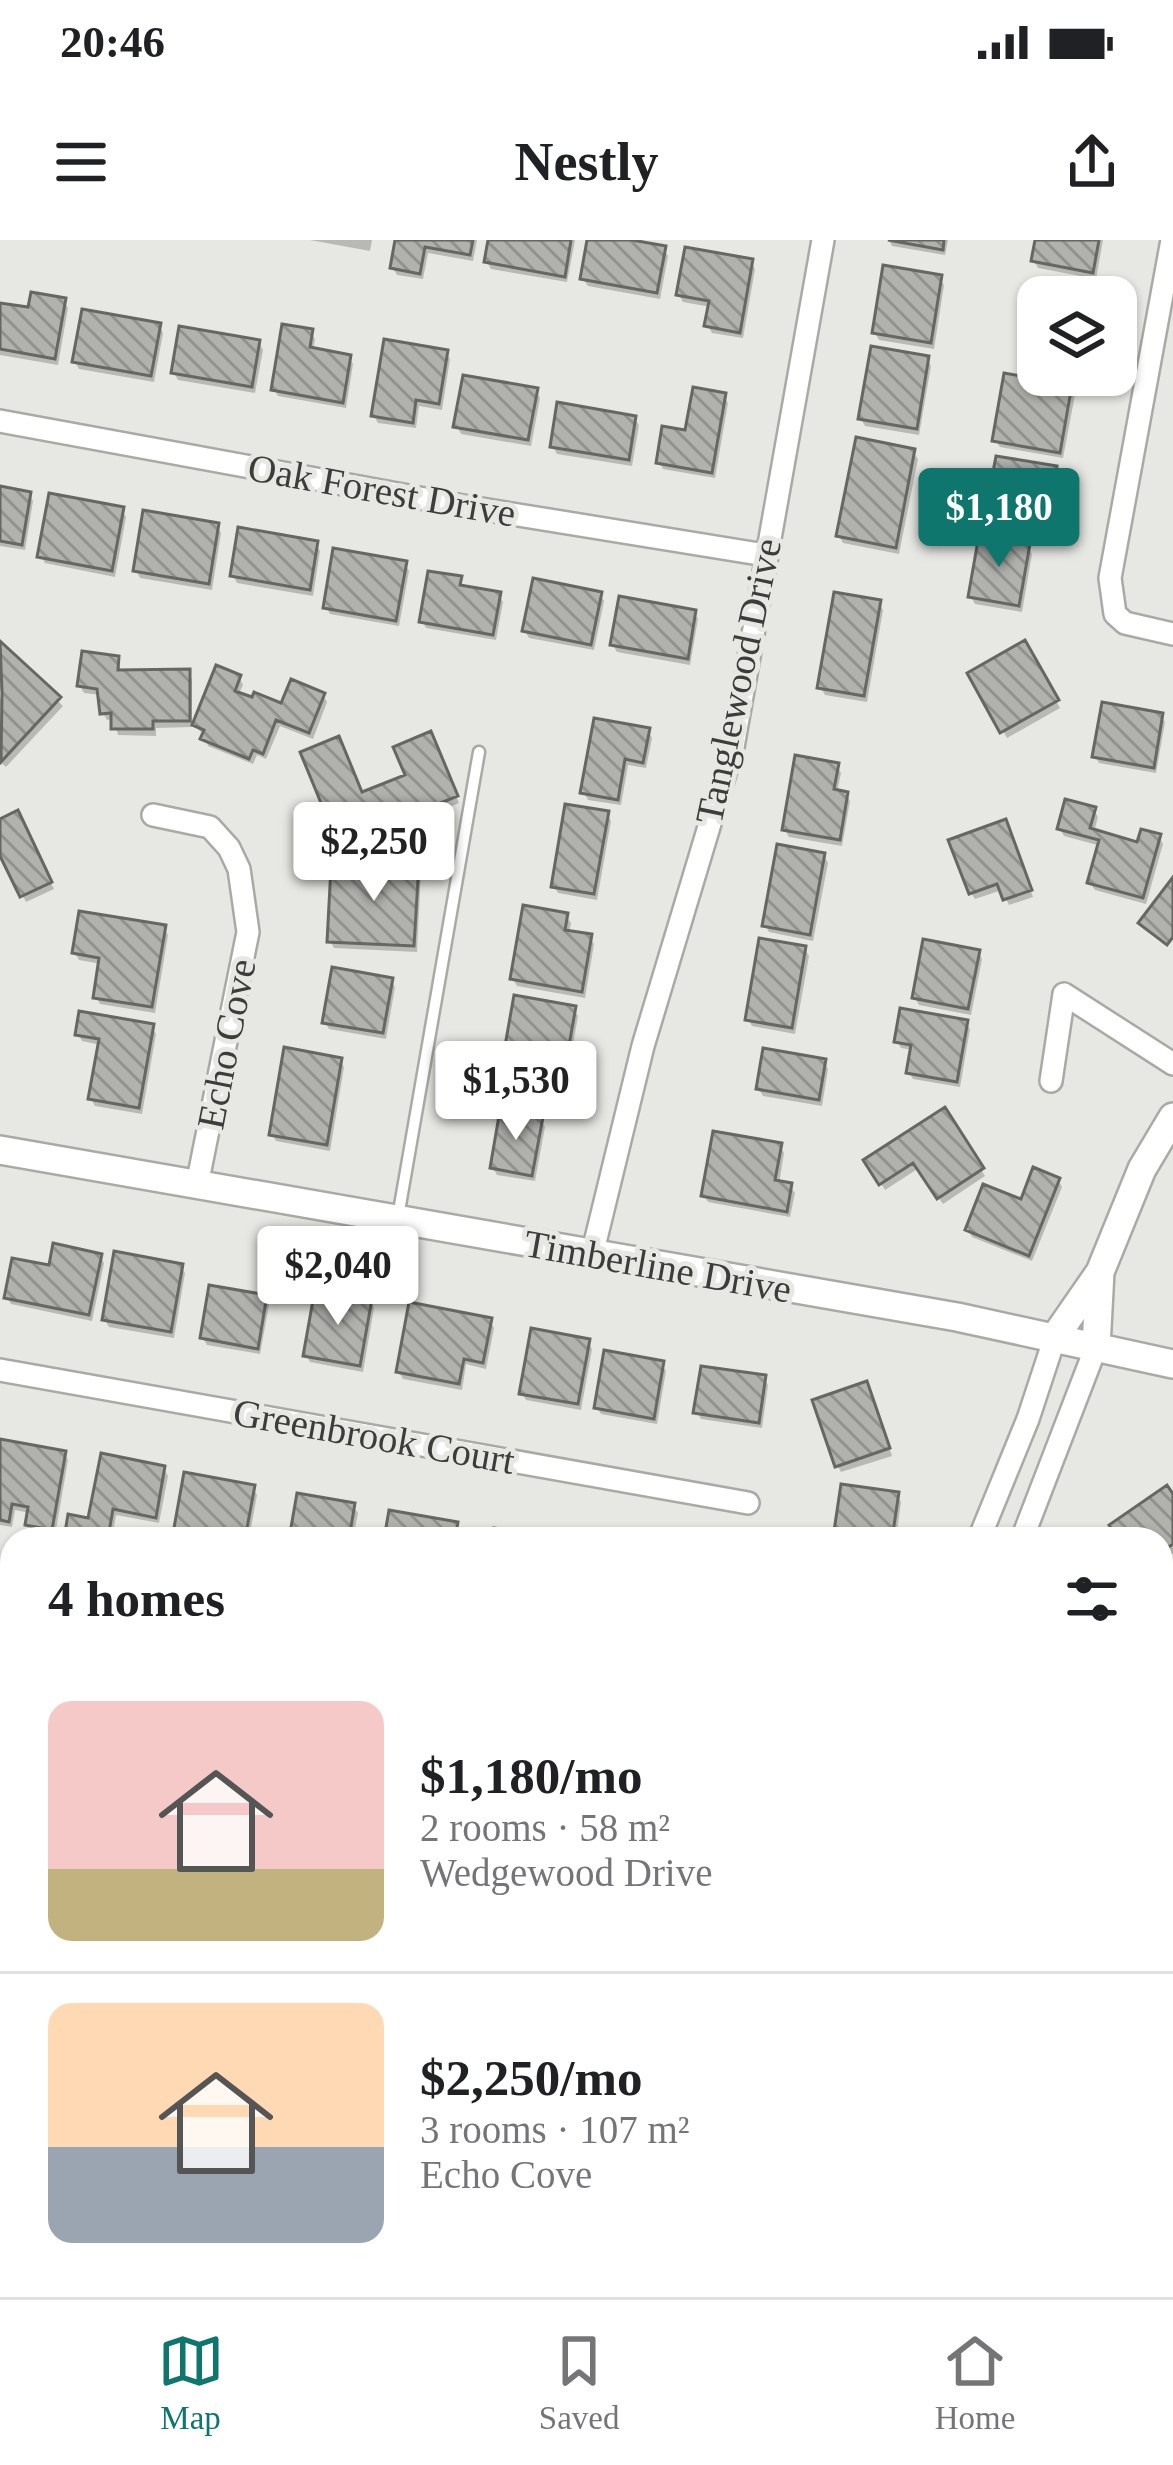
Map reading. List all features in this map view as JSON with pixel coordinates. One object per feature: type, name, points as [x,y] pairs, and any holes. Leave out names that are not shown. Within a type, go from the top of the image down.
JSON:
[{"type":"street","name":"Tanglewood Drive","points":[[592,1255],[643,1046],[733,747],[823,240]]},
{"type":"street","points":[[1172,240],[1110,578],[1114,614],[1125,623],[1173,634]]},
{"type":"street","name":"Oak Forest Drive","points":[[0,421],[463,506],[765,555]]},
{"type":"street","name":"Echo Cove","points":[[153,815],[210,827],[229,848],[238,868],[248,932],[197,1185]]},
{"type":"street","points":[[1051,1081],[1064,994],[1173,1064]]},
{"type":"street","points":[[984,1527],[1055,1337],[1100,1272],[1142,1169],[1173,1117]]},
{"type":"street","name":"Timberline Drive","points":[[0,1150],[1055,1337],[1173,1364]]},
{"type":"street","points":[[1027,1527],[1096,1347],[1100,1272]]},
{"type":"street","name":"Greenbrook Court","points":[[0,1370],[748,1503]]},
{"type":"lane","points":[[397,1220],[479,752]]},
{"type":"building","points":[[395,240],[473,240],[470,255],[425,247],[420,274],[390,268]]},
{"type":"building","points":[[488,240],[571,240],[565,277],[484,262]]},
{"type":"building","points":[[587,240],[666,246],[657,293],[580,279]]},
{"type":"building","points":[[888,240],[944,240],[943,250]]},
{"type":"building","points":[[1035,240],[1099,240],[1093,273],[1031,261]]},
{"type":"building","points":[[685,247],[753,259],[740,333],[704,326],[709,301],[676,295]]},
{"type":"building","points":[[883,265],[942,275],[931,343],[872,333]]},
{"type":"building","points":[[31,292],[66,298],[55,359],[0,349],[0,303],[28,307]]},
{"type":"building","points":[[82,309],[161,323],[151,376],[72,362]]},
{"type":"building","points":[[282,324],[313,329],[310,347],[351,355],[343,403],[271,390]]},
{"type":"building","points":[[179,326],[260,340],[252,387],[171,373]]},
{"type":"building","points":[[384,339],[448,350],[439,404],[416,400],[413,423],[371,416]]},
{"type":"building","points":[[871,346],[929,356],[917,429],[858,419]]},
{"type":"building","points":[[1004,373],[1017,375],[1017,396],[1070,396],[1060,453],[992,441]]},
{"type":"building","points":[[463,375],[538,388],[528,440],[453,427]]},
{"type":"building","points":[[693,387],[726,393],[712,473],[656,463],[662,426],[685,430]]},
{"type":"building","points":[[557,402],[636,416],[629,460],[550,447]]},
{"type":"building","points":[[856,437],[915,449],[896,548],[836,536]]},
{"type":"building","points":[[996,456],[1057,466],[1047,520],[986,509]]},
{"type":"building","points":[[0,486],[31,492],[22,545],[0,541]]},
{"type":"building","points":[[49,493],[124,507],[112,571],[37,557]]},
{"type":"building","points":[[143,510],[219,523],[209,584],[133,571]]},
{"type":"building","points":[[238,527],[318,541],[310,590],[230,576]]},
{"type":"building","points":[[979,535],[1030,544],[1019,606],[968,597]]},
{"type":"building","points":[[333,548],[407,561],[396,621],[323,608]]},
{"type":"building","points":[[428,571],[462,576],[460,585],[501,592],[493,635],[419,622]]},
{"type":"building","points":[[533,578],[602,592],[591,645],[522,631]]},
{"type":"building","points":[[834,592],[881,600],[864,696],[817,688]]},
{"type":"building","points":[[619,596],[696,610],[688,659],[610,645]]},
{"type":"building","points":[[1025,640],[1059,700],[1000,733],[967,673]]},
{"type":"building","points":[[0,641],[61,697],[1,762],[2,692]]},
{"type":"building","points":[[82,651],[119,656],[118,670],[190,669],[190,721],[153,721],[153,729],[111,729],[111,713],[100,714],[97,689],[77,686]]},
{"type":"building","points":[[216,665],[241,675],[235,691],[252,697],[254,692],[281,703],[291,679],[325,693],[309,733],[276,720],[263,754],[253,750],[249,759],[200,739],[204,730],[192,725]]},
{"type":"building","points":[[1102,702],[1163,713],[1154,768],[1092,757]]},
{"type":"building","points":[[594,718],[650,728],[643,763],[625,759],[618,800],[580,793]]},
{"type":"building","points":[[431,731],[458,796],[361,835],[356,823],[333,832],[300,752],[339,736],[362,792],[405,775],[393,747]]},
{"type":"building","points":[[795,755],[839,763],[834,789],[848,792],[840,840],[782,830]]},
{"type":"building","points":[[1065,799],[1096,807],[1090,828],[1137,842],[1141,829],[1161,834],[1143,898],[1087,883],[1099,840],[1057,829]]},
{"type":"building","points":[[565,804],[609,811],[594,894],[551,887]]},
{"type":"building","points":[[18,810],[52,882],[20,897],[0,856],[0,819]]},
{"type":"building","points":[[1006,819],[1032,890],[1003,900],[997,884],[969,894],[948,840]]},
{"type":"building","points":[[777,844],[825,853],[810,935],[762,926]]},
{"type":"building","points":[[365,859],[419,863],[414,946],[327,942],[331,867],[365,869]]},
{"type":"building","points":[[1173,877],[1173,937],[1167,945],[1138,923]]},
{"type":"building","points":[[523,905],[568,913],[565,930],[592,934],[582,992],[510,979]]},
{"type":"building","points":[[79,911],[166,925],[152,1007],[93,998],[99,958],[72,953]]},
{"type":"building","points":[[759,938],[806,946],[792,1028],[745,1020]]},
{"type":"building","points":[[923,939],[980,950],[968,1009],[912,998]]},
{"type":"building","points":[[332,967],[393,978],[383,1033],[322,1023]]},
{"type":"building","points":[[514,995],[576,1006],[562,1085],[500,1074]]},
{"type":"building","points":[[900,1008],[968,1020],[957,1082],[906,1073],[911,1045],[894,1042]]},
{"type":"building","points":[[79,1011],[154,1024],[139,1108],[88,1099],[99,1039],[75,1035]]},
{"type":"building","points":[[284,1047],[342,1058],[327,1145],[269,1135]]},
{"type":"building","points":[[763,1048],[826,1059],[819,1100],[756,1089]]},
{"type":"building","points":[[945,1107],[984,1168],[937,1199],[913,1163],[879,1185],[863,1160]]},
{"type":"building","points":[[500,1110],[543,1117],[532,1176],[490,1168]]},
{"type":"building","points":[[713,1131],[782,1143],[775,1180],[792,1183],[787,1212],[701,1196]]},
{"type":"building","points":[[1033,1167],[1060,1178],[1029,1256],[965,1230],[983,1184],[1021,1199]]},
{"type":"building","points":[[53,1243],[102,1254],[89,1315],[4,1298],[12,1258],[49,1265]]},
{"type":"building","points":[[114,1251],[183,1264],[171,1332],[102,1320]]},
{"type":"building","points":[[209,1285],[267,1295],[258,1349],[200,1338]]},
{"type":"building","points":[[315,1289],[372,1299],[360,1366],[303,1356]]},
{"type":"building","points":[[409,1302],[492,1318],[483,1363],[464,1359],[459,1384],[396,1372]]},
{"type":"building","points":[[531,1328],[590,1339],[578,1404],[519,1394]]},
{"type":"building","points":[[604,1350],[664,1361],[654,1419],[594,1408]]},
{"type":"building","points":[[701,1366],[766,1375],[759,1423],[693,1413]]},
{"type":"building","points":[[867,1381],[890,1448],[835,1467],[812,1400]]},
{"type":"building","points":[[0,1439],[66,1451],[53,1527],[25,1525],[28,1507],[12,1504],[9,1522],[0,1520]]},
{"type":"building","points":[[101,1453],[165,1466],[156,1518],[113,1509],[110,1527],[66,1527],[68,1514],[88,1518]]},
{"type":"building","points":[[184,1472],[255,1485],[247,1527],[174,1527]]},
{"type":"building","points":[[841,1484],[899,1492],[894,1527],[835,1527]]},
{"type":"building","points":[[1167,1485],[1173,1494],[1173,1527],[1109,1525]]},
{"type":"building","points":[[297,1493],[355,1503],[351,1527],[291,1527]]},
{"type":"building","points":[[389,1510],[458,1522],[457,1527],[386,1527]]}]
